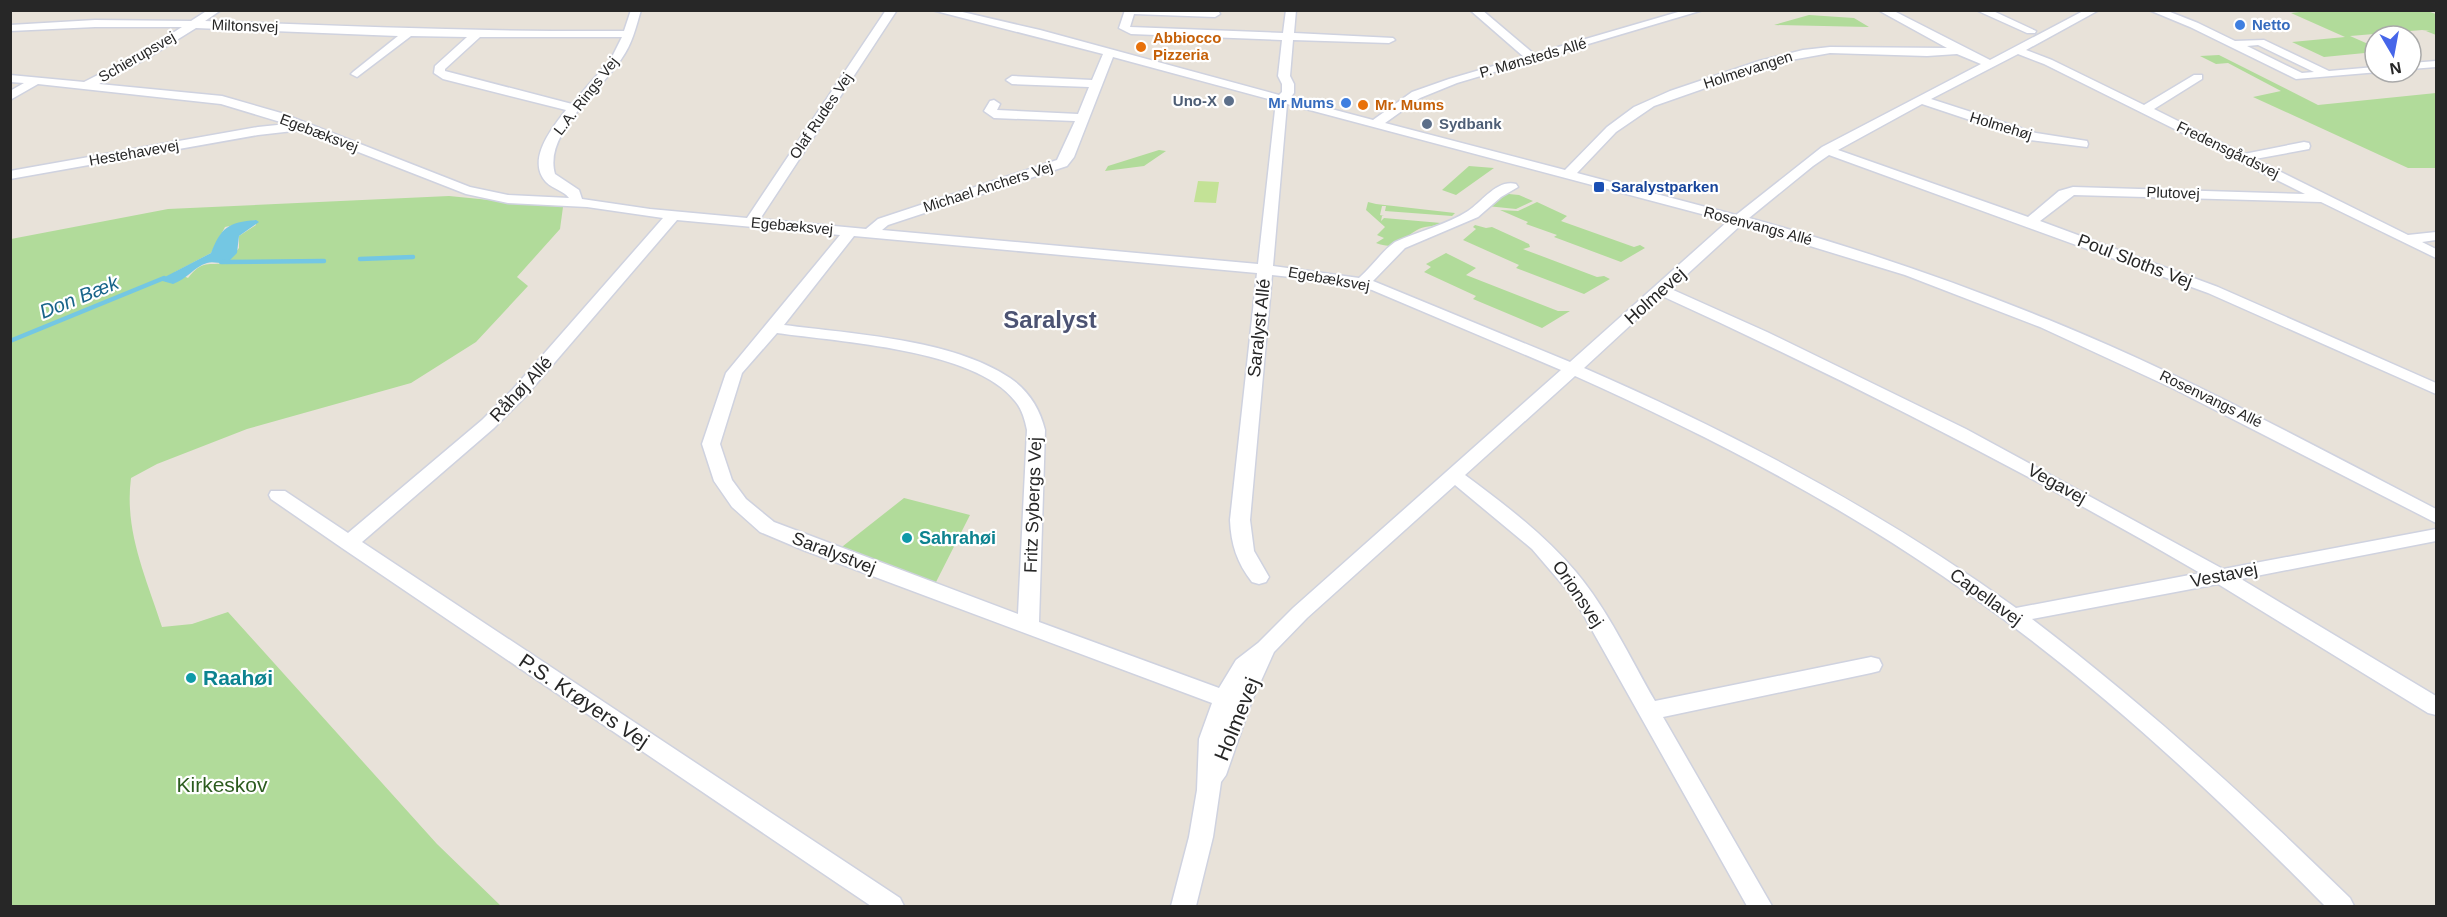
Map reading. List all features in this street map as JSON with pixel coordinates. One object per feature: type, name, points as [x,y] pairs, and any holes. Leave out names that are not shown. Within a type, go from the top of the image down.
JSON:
[{"type":"street","name":"Schierupsvej","points":[[88,85],[147,54],[216,10]]},
{"type":"street","name":"L.A. Rings Vej","points":[[573,203],[576,198],[574,193],[558,184],[547,174],[545,160],[555,134],[616,61],[636,10]]},
{"type":"street","name":"Olaf Rudes Vej","points":[[751,222],[892,10]]},
{"type":"street","name":"Rosenvangs Allé","points":[[937,10],[1109,52],[1738,220],[1911,272],[2052,326],[2125,358],[2237,412],[2436,517]]},
{"type":"street","name":"Saralyst Allé","points":[[1259,577],[1245,556],[1241,544],[1240,527],[1265,269],[1275,96],[1288,93],[1288,84],[1284,76],[1291,10]]},
{"type":"street","points":[[1475,10],[1532,58]]},
{"type":"street","name":"P. Mønsteds Allé","points":[[1376,123],[1416,95],[1453,81],[1698,10]]},
{"type":"street","points":[[1883,10],[1959,50],[1992,64]]},
{"type":"street","points":[[1981,10],[2031,31]]},
{"type":"street","name":"Holmevej","points":[[1183,906],[1194,871],[1209,790],[1232,701],[1265,649],[1296,617],[1738,220],[1827,150],[2094,10]]},
{"type":"street","points":[[2154,10],[2234,44],[2260,42],[2327,74],[2363,71]]},
{"type":"street","points":[[1215,14],[1130,11],[1124,28],[1126,30],[1389,40]]},
{"type":"street","name":"Miltonsvej","points":[[10,28],[85,23],[194,24],[476,35],[628,34]]},
{"type":"street","points":[[357,74],[408,33]]},
{"type":"street","points":[[476,35],[444,62],[439,68],[440,73],[447,77],[576,108]]},
{"type":"street","name":"Holmevangen","points":[[1568,175],[1624,118],[1638,109],[1666,96],[1784,57],[1828,50],[1931,52],[1959,50]]},
{"type":"street","name":"Fredensgårdsvej","points":[[2017,50],[2048,62],[2436,254]]},
{"type":"street","name":"Michael Anchers Vej","points":[[860,232],[883,222],[1062,163],[1067,157],[1109,52]]},
{"type":"street","points":[[2143,109],[2155,105],[2198,77]]},
{"type":"street","name":"Egebæksvej","points":[[10,78],[222,100],[277,116],[466,190],[508,199],[573,203],[674,215],[1323,275],[1362,283],[1396,294],[1574,369]]},
{"type":"street","points":[[10,97],[37,80]]},
{"type":"street","points":[[1012,81],[1096,84]]},
{"type":"street","name":"Holmehøj","points":[[1922,100],[2034,137],[2082,144]]},
{"type":"street","points":[[993,104],[990,111],[994,114],[1083,118]]},
{"type":"street","name":"Hestehavevej","points":[[258,131],[277,116]]},
{"type":"street","name":"Hestehavevej","points":[[10,175],[258,131],[304,127]]},
{"type":"street","points":[[2243,158],[2304,146]]},
{"type":"street","name":"Poul Sloths Vej","points":[[1827,150],[2213,290],[2436,389]]},
{"type":"street","points":[[1362,283],[1381,267],[1391,252],[1400,246],[1473,214],[1496,194],[1511,187]]},
{"type":"street","name":"Plutovej","points":[[2030,222],[2064,195],[2073,191],[2326,199]]},
{"type":"street","name":"Råhøj Allé","points":[[349,543],[488,424],[527,384],[674,215]]},
{"type":"street","name":"Saralystvej","points":[[860,232],[742,361],[734,373],[711,444],[723,482],[739,503],[767,527],[1028,627],[1232,701]]},
{"type":"street","points":[[2406,239],[2436,236]]},
{"type":"street","name":"Vegavej","points":[[1661,291],[1773,340],[1980,442],[2222,576],[2436,706]]},
{"type":"street","name":"Fritz Sybergs Vej","points":[[773,328],[910,348],[959,361],[1004,381],[1027,404],[1036,430],[1028,627]]},
{"type":"street","name":"Capellavej","points":[[1574,369],[1680,416],[1835,499],[1911,545],[2012,616],[2137,714],[2207,776],[2341,906]]},
{"type":"street","name":"Orionsvej","points":[[1454,475],[1532,538],[1567,573],[1582,594],[1760,906]]},
{"type":"street","name":"P.S. Krøyers Vej","points":[[278,495],[891,906]]},
{"type":"street","name":"Vestavej","points":[[2012,616],[2436,534]]},
{"type":"street","points":[[1649,711],[1870,665]]},
{"type":"green space","points":[[2316,10],[2427,11],[2436,14],[2436,35],[2426,31],[2431,31],[2423,30],[2423,24],[2363,24],[2363,35],[2350,36],[2363,42],[2363,53],[2324,57],[2292,42],[2345,37],[2291,13]]},
{"type":"green space","points":[[1809,15],[1854,18],[1869,27],[1774,25]]},
{"type":"green space","points":[[2219,55],[2318,105],[2436,93],[2436,168],[2408,168],[2253,97],[2281,91],[2228,63],[2216,64],[2200,56]]},
{"type":"green space","points":[[1159,150],[1166,151],[1144,166],[1105,171],[1108,166]]},
{"type":"green space","points":[[1469,166],[1494,168],[1456,195],[1442,190]]},
{"type":"green space","points":[[1198,181],[1219,182],[1216,203],[1194,202]]},
{"type":"green space","points":[[1503,195],[1519,195],[1533,201],[1516,209],[1487,206]]},
{"type":"green space","name":"Kirkeskov","points":[[449,196],[563,207],[560,229],[517,277],[528,286],[476,342],[411,383],[247,429],[157,464],[131,478],[131,517],[134,535],[143,572],[162,627],[192,624],[228,612],[437,844],[501,906],[11,906],[11,239],[168,209]],"holes":[[[256,220],[256,225],[239,236],[239,248],[227,263],[206,264],[188,278],[175,272],[211,253],[225,227]]]},
{"type":"green space","points":[[1368,202],[1455,213],[1452,216],[1385,211],[1386,206],[1382,206],[1380,215],[1384,216],[1381,221],[1384,218],[1441,223],[1419,229],[1398,243],[1389,246],[1376,243],[1384,238],[1377,235],[1385,227],[1366,210]]},
{"type":"green space","points":[[1537,202],[1567,216],[1561,221],[1634,247],[1640,245],[1645,248],[1621,262],[1554,237],[1557,235],[1526,224],[1528,222],[1500,210],[1518,211]]},
{"type":"green space","points":[[1475,225],[1492,227],[1529,244],[1530,247],[1523,249],[1597,277],[1604,276],[1610,279],[1584,294],[1516,268],[1519,265],[1463,240],[1476,229],[1473,227]]},
{"type":"green space","points":[[1446,253],[1476,268],[1466,275],[1558,311],[1570,311],[1542,328],[1473,299],[1476,296],[1424,272],[1431,267],[1426,264]]},
{"type":"green space","points":[[904,498],[970,515],[934,586],[838,550]]},
{"type":"water","points":[[256,220],[259,222],[239,236],[237,253],[227,263],[207,263],[173,284],[159,280],[211,253],[218,238],[227,228],[239,222]]},
{"type":"waterway","points":[[360,259],[413,257]]},
{"type":"waterway","points":[[221,262],[324,261]]},
{"type":"waterway","name":"Don Bæk","points":[[10,341],[164,278]]},
{"type":"place","name":"Netto","points":[[2240,25]]},
{"type":"place","name":"Abbiocco Pizzeria","points":[[1141,47]]},
{"type":"place","name":"Uno-X","points":[[1229,101]]},
{"type":"place","name":"Mr Mums","points":[[1346,103]]},
{"type":"place","name":"Mr. Mums","points":[[1363,105]]},
{"type":"place","name":"Sydbank","points":[[1427,124]]},
{"type":"place","name":"Saralystparken","points":[[1599,187]]},
{"type":"place","name":"Sahrahøi","points":[[907,538]]},
{"type":"place","name":"Raahøi","points":[[191,678]]},
{"type":"district","name":"Saralyst","points":[[1050,320]]}]
